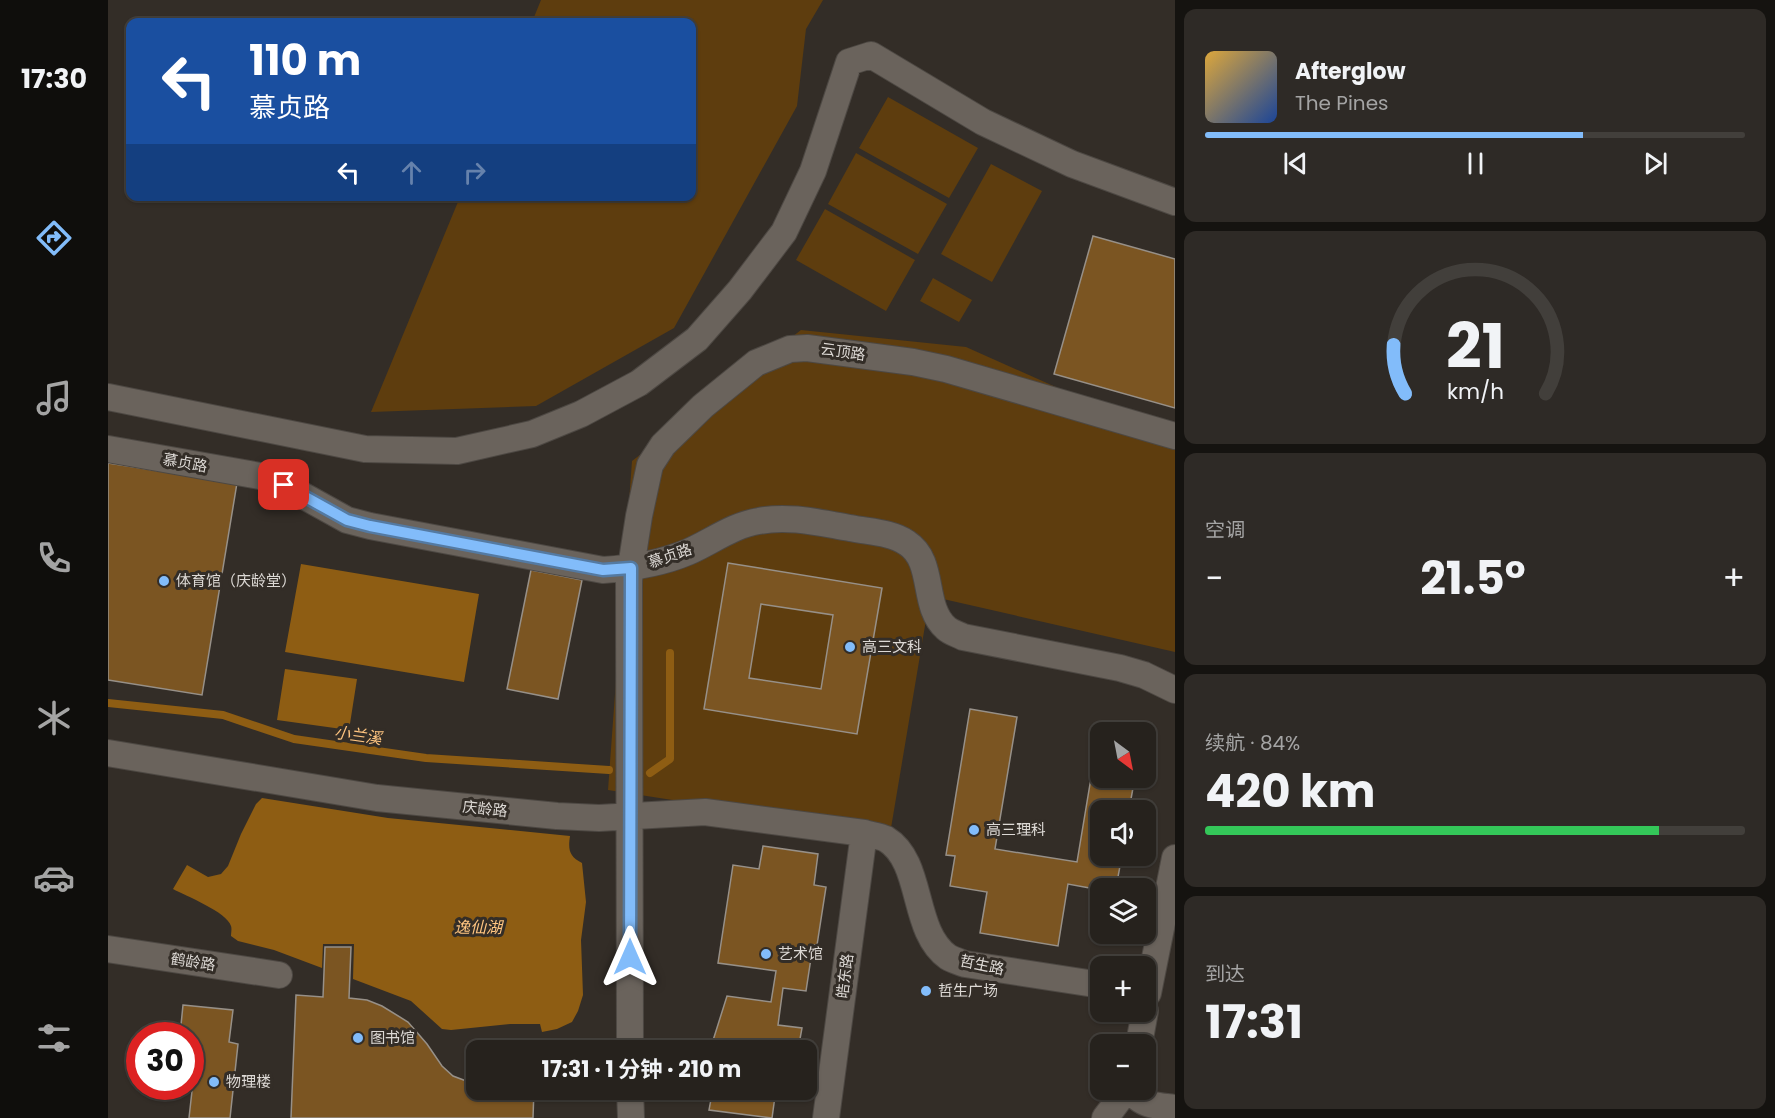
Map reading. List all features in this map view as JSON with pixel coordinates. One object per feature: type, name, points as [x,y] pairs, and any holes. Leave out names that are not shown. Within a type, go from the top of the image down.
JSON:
[{"type":"street","points":[[108,397],[365,449],[457,451],[532,434],[581,414],[639,383],[697,339],[740,290],[784,232],[813,171],[849,62],[871,55],[983,122],[1072,164],[1175,202]]},
{"type":"street","name":"云顶路","points":[[630,1040],[631,568],[650,465],[663,445],[703,406],[756,363],[790,348],[826,349],[946,369],[1175,436]]},
{"type":"street","name":"慕贞路","points":[[108,449],[260,476],[284,485],[347,520],[370,526],[603,570],[662,562],[740,526],[775,518],[798,519],[892,536],[907,543],[918,553],[925,568],[934,609],[947,630],[963,637],[1120,668],[1144,675],[1175,690]]},
{"type":"street","name":"庆龄路","points":[[108,753],[377,798],[556,816],[599,818],[705,812],[864,833]]},
{"type":"street","name":"哲生路","points":[[864,833],[885,839],[899,850],[908,869],[929,932],[948,957],[965,964],[1090,983]]},
{"type":"street","name":"皓东路","points":[[826,1118],[864,833]]},
{"type":"street","points":[[1155,956],[1175,858]]},
{"type":"street","name":"鹤龄路","points":[[108,949],[279,975]]},
{"type":"street","points":[[630,1100],[631,1118]]},
{"type":"street","points":[[1105,1118],[1119,1100]]},
{"type":"street","points":[[1139,1100],[1175,1108]]},
{"type":"shaded area","points":[[541,0],[823,0],[806,29],[797,106],[674,328],[536,406],[371,412],[458,201],[696,201],[696,18],[534,18]]},
{"type":"shaded area","points":[[888,97],[978,148],[949,198],[859,148]]},
{"type":"shaded area","points":[[856,153],[947,204],[918,254],[828,204]]},
{"type":"shaded area","points":[[991,164],[1042,191],[992,282],[941,254]]},
{"type":"shaded area","points":[[825,209],[915,260],[886,311],[796,260]]},
{"type":"shaded area","points":[[933,278],[972,300],[959,322],[920,301]]},
{"type":"shaded area","points":[[801,330],[966,347],[1175,440],[1175,652],[930,596],[890,834],[608,790],[632,461]]},
{"type":"water","points":[[301,564],[479,594],[464,682],[285,652]]},
{"type":"water","points":[[285,669],[357,679],[349,730],[277,720]]},
{"type":"water","name":"逸仙湖","points":[[262,798],[388,818],[570,836],[570,852],[582,863],[586,902],[581,940],[583,995],[572,1022],[557,1029],[542,1032],[540,1024],[442,1029],[411,1001],[353,979],[354,944],[323,944],[322,968],[274,950],[238,941],[231,936],[231,926],[222,915],[173,889],[187,865],[208,877],[221,874],[228,866],[256,804]]},
{"type":"building","points":[[1093,236],[1175,259],[1175,408],[1054,374]]},
{"type":"building","name":"体育馆（庆龄堂）","points":[[108,463],[237,483],[202,695],[108,680]]},
{"type":"building","name":"高三文科","points":[[728,563],[882,588],[857,734],[704,709]],"holes":[[[761,604],[833,615],[821,689],[749,678]]]},
{"type":"building","points":[[531,570],[582,580],[558,699],[507,689]]},
{"type":"building","name":"高三理科","points":[[970,709],[1017,717],[995,849],[1077,862],[1090,784],[1090,788],[1133,788],[1131,800],[1090,800],[1090,866],[1120,866],[1118,878],[1090,878],[1090,888],[1068,884],[1058,946],[980,933],[987,892],[950,886],[955,856],[946,855]]},
{"type":"building","name":"艺术馆","points":[[763,846],[818,854],[814,885],[826,887],[817,945],[813,945],[806,991],[783,988],[778,1025],[802,1028],[800,1040],[713,1040],[727,996],[771,1002],[776,971],[718,963],[733,865],[759,869]]},
{"type":"building","name":"图书馆","points":[[325,947],[351,947],[349,998],[367,1000],[382,1006],[408,1022],[442,1066],[453,1076],[466,1081],[466,1100],[534,1100],[533,1118],[291,1118],[296,995],[323,997]]},
{"type":"building","name":"物理楼","points":[[183,1005],[233,1010],[229,1042],[238,1044],[230,1118],[189,1118],[191,1100],[204,1100],[204,1022],[181,1022]]},
{"type":"building","points":[[711,1100],[774,1100],[772,1118],[709,1110]]},
{"type":"waterway","points":[[650,773],[670,759],[670,653]]},
{"type":"waterway","name":"小兰溪","points":[[108,703],[223,715],[294,739],[426,758],[609,770]]},
{"type":"place","name":"体育馆（庆龄堂）","points":[[164,581]]},
{"type":"place","name":"高三文科","points":[[850,647]]},
{"type":"place","name":"高三理科","points":[[974,830]]},
{"type":"place","name":"艺术馆","points":[[766,954]]},
{"type":"place","name":"哲生广场","points":[[926,991]]},
{"type":"place","name":"图书馆","points":[[358,1038]]},
{"type":"place","name":"物理楼","points":[[214,1082]]},
{"type":"route","points":[[284,485],[347,520],[370,526],[603,570],[631,568],[629,580],[630,957]]}]
